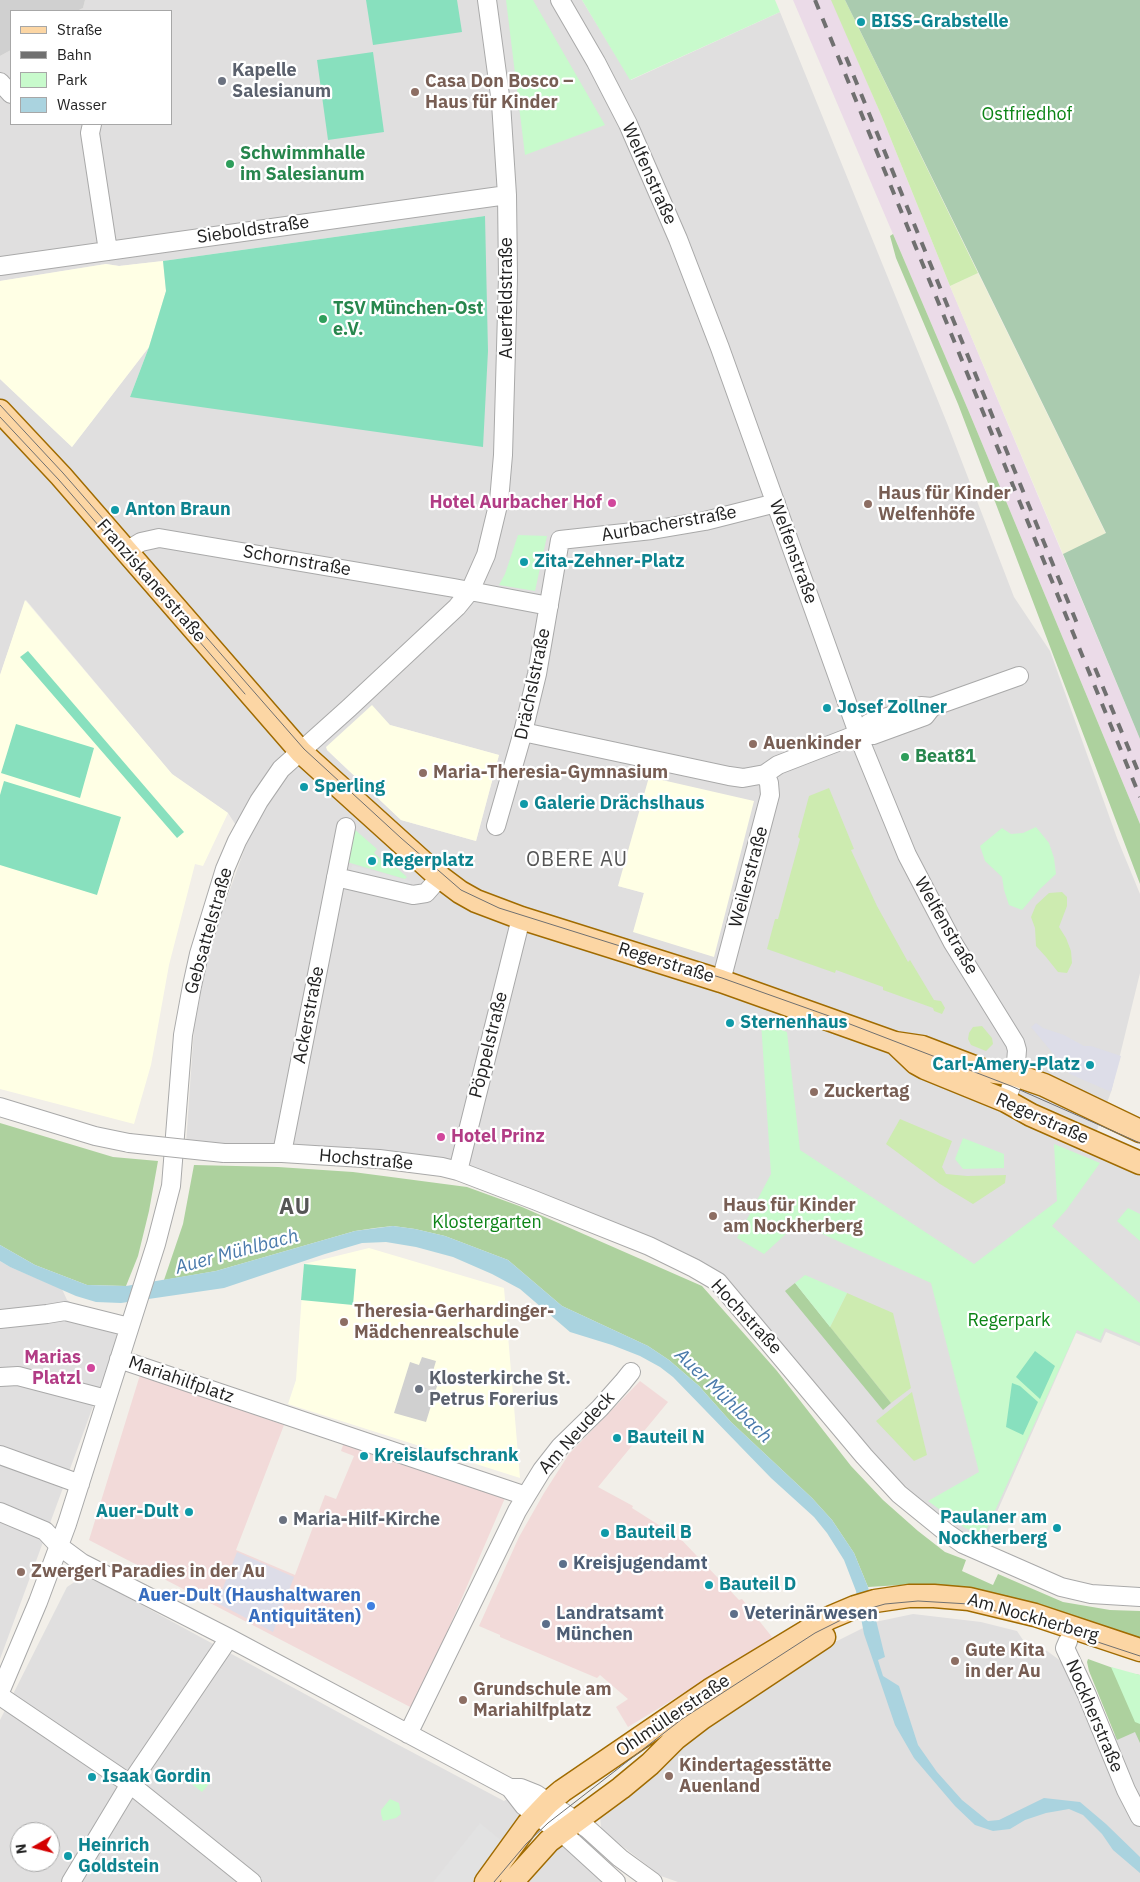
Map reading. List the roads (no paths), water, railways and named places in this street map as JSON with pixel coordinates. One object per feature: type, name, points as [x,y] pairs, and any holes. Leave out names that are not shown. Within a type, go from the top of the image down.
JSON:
[{"type":"main road","name":"Franziskanerstraße","points":[[0,411],[61,476],[301,752]]},
{"type":"main road","points":[[301,752],[440,877]]},
{"type":"main road","name":"Regerstraße","points":[[440,877],[476,901],[520,918],[721,981],[895,1043],[922,1047],[982,1070],[1015,1075],[1044,1085],[1140,1131]]},
{"type":"main road","name":"Regerstraße","points":[[895,1043],[924,1068],[1006,1101],[1140,1163]]},
{"type":"main road","name":"Am Nockherberg","points":[[902,1604],[934,1596],[989,1603],[1035,1615],[1140,1650]]},
{"type":"main road","name":"Ohlmüllerstraße","points":[[486,1882],[521,1834],[562,1791],[710,1690],[829,1618],[875,1601],[902,1604]]},
{"type":"main road","name":"Am Nockherberg","points":[[902,1604],[986,1616],[1140,1664]]},
{"type":"main road","name":"Ohlmüllerstraße","points":[[512,1882],[537,1853],[568,1827],[621,1788],[695,1723],[791,1661],[804,1649],[830,1634],[864,1618],[886,1612],[902,1604]]},
{"type":"street","name":"Auerfeldstraße","points":[[470,591],[486,554],[500,501],[505,428],[507,195],[501,103],[487,0]]},
{"type":"street","name":"Welfenstraße","points":[[560,0],[596,62],[628,124],[648,167],[700,294],[858,734],[893,824],[919,879],[953,943],[1015,1043],[1017,1050],[1015,1075],[1006,1101]]},
{"type":"street","points":[[92,125],[90,133],[108,250]]},
{"type":"street","name":"Sieboldstraße","points":[[0,266],[507,195]]},
{"type":"street","name":"Aurbacherstraße","points":[[561,541],[652,530],[705,521],[776,503]]},
{"type":"street","name":"Schornstraße","points":[[126,551],[141,542],[159,538],[470,591]]},
{"type":"street","name":"Drächslstraße","points":[[496,826],[523,732],[537,674],[561,541]]},
{"type":"street","points":[[470,591],[550,606]]},
{"type":"street","name":"Gebsattelstraße","points":[[119,1359],[153,1253],[171,1186],[183,1035],[192,986],[209,918],[225,869],[237,841],[258,801],[281,769],[452,612],[470,591]]},
{"type":"street","points":[[523,732],[743,778],[764,774],[778,765],[858,734],[869,723],[876,720],[921,706],[932,707],[1019,676]]},
{"type":"street","name":"Weilerstraße","points":[[721,981],[770,795],[769,783],[764,774]]},
{"type":"street","points":[[346,827],[336,876],[413,895],[426,893],[440,877]]},
{"type":"street","name":"Ackerstraße","points":[[282,1153],[336,876]]},
{"type":"street","name":"Pöppelstraße","points":[[458,1171],[520,918]]},
{"type":"street","name":"Hochstraße","points":[[0,1107],[95,1136],[123,1142],[224,1153],[282,1153],[380,1159],[458,1171],[648,1246],[718,1282],[899,1494],[963,1544],[1061,1587],[1091,1594],[1140,1597]]},
{"type":"street","points":[[0,1319],[65,1311],[130,1323]]},
{"type":"street","name":"Mariahilfplatz","points":[[0,1692],[38,1602],[59,1546],[119,1359],[526,1496]]},
{"type":"street","name":"Am Neudeck","points":[[526,1496],[542,1470],[560,1447],[600,1408],[631,1372]]},
{"type":"street","points":[[0,1377],[18,1376],[106,1399]]},
{"type":"street","points":[[0,1455],[80,1484]]},
{"type":"street","points":[[408,1734],[526,1496]]},
{"type":"street","points":[[0,1512],[45,1531],[59,1546],[82,1563],[229,1638],[510,1788],[522,1788],[536,1794],[543,1809],[568,1827],[616,1882]]},
{"type":"street","points":[[71,1882],[130,1784],[229,1638]]},
{"type":"street","name":"Nockherstraße","points":[[1068,1641],[1066,1648],[1131,1802],[1140,1817]]},
{"type":"street","points":[[0,1696],[130,1784],[252,1882]]},
{"type":"street","points":[[568,1827],[588,1830],[620,1858],[653,1882]]},
{"type":"water","points":[[393,1226],[445,1236],[508,1260],[562,1306],[648,1346],[669,1360],[699,1386],[731,1422],[812,1498],[832,1520],[854,1553],[868,1587],[885,1657],[878,1660],[883,1676],[899,1686],[918,1745],[937,1772],[962,1800],[988,1821],[999,1820],[1044,1798],[1080,1802],[1140,1857],[1140,1873],[1113,1850],[1102,1834],[1083,1815],[1069,1809],[1046,1813],[1025,1820],[1010,1829],[993,1831],[975,1825],[955,1806],[914,1758],[895,1725],[864,1634],[856,1591],[844,1560],[827,1533],[814,1517],[771,1478],[673,1377],[640,1356],[570,1332],[520,1289],[453,1257],[416,1247],[386,1242],[362,1243],[224,1288],[121,1303],[96,1302],[76,1296],[0,1261],[0,1245],[35,1265],[87,1285],[126,1286],[216,1271],[355,1231]]},
{"type":"tram line","points":[[0,405],[63,473],[304,749],[461,890],[499,908],[722,978],[829,1016],[1011,1086],[1140,1143]]},
{"type":"tram line","points":[[0,417],[59,480],[245,694]]},
{"type":"tram line","points":[[494,1882],[526,1844],[548,1823],[682,1719],[815,1633],[857,1612],[885,1604],[918,1601],[969,1604],[1034,1621],[1140,1656]]},
{"type":"railway","points":[[815,0],[1140,797]]},
{"type":"railway","points":[[846,57],[1078,626]]},
{"type":"railway","points":[[1095,668],[1140,776]]},
{"type":"place","name":"BISS-Grabstelle","points":[[861,22]]},
{"type":"place","name":"Kapelle Salesianum","points":[[222,81]]},
{"type":"place","name":"Casa Don Bosco – Haus für Kinder","points":[[415,92]]},
{"type":"place","name":"Schwimmhalle im Salesianum","points":[[230,164]]},
{"type":"place","name":"TSV München-Ost e.V.","points":[[323,319]]},
{"type":"place","name":"Hotel Aurbacher Hof","points":[[612,503]]},
{"type":"place","name":"Haus für Kinder Welfenhöfe","points":[[868,504]]},
{"type":"place","name":"Anton Braun","points":[[115,510]]},
{"type":"place","name":"Zita-Zehner-Platz","points":[[524,562]]},
{"type":"place","name":"Josef Zollner","points":[[827,708]]},
{"type":"place","name":"Auenkinder","points":[[753,744]]},
{"type":"place","name":"Beat81","points":[[905,757]]},
{"type":"place","name":"Maria-Theresia-Gymnasium","points":[[423,773]]},
{"type":"place","name":"Sperling","points":[[304,787]]},
{"type":"place","name":"Galerie Drächslhaus","points":[[524,804]]},
{"type":"place","name":"Regerplatz","points":[[372,861]]},
{"type":"place","name":"Sternenhaus","points":[[730,1023]]},
{"type":"place","name":"Carl-Amery-Platz","points":[[1090,1065]]},
{"type":"place","name":"Zuckertag","points":[[814,1092]]},
{"type":"place","name":"Hotel Prinz","points":[[441,1137]]},
{"type":"place","name":"Haus für Kinder am Nockherberg","points":[[713,1216]]},
{"type":"place","name":"Theresia-Gerhardinger- Mädchenrealschule","points":[[344,1322]]},
{"type":"place","name":"Marias Platzl","points":[[91,1368]]},
{"type":"place","name":"Klosterkirche St. Petrus Forerius","points":[[419,1389]]},
{"type":"place","name":"Bauteil N","points":[[617,1438]]},
{"type":"place","name":"Kreislaufschrank","points":[[364,1456]]},
{"type":"place","name":"Auer-Dult","points":[[189,1512]]},
{"type":"place","name":"Maria-Hilf-Kirche","points":[[283,1520]]},
{"type":"place","name":"Paulaner am Nockherberg","points":[[1057,1528]]},
{"type":"place","name":"Bauteil B","points":[[605,1533]]},
{"type":"place","name":"Kreisjugendamt","points":[[563,1564]]},
{"type":"place","name":"Zwergerl Paradies in der Au","points":[[21,1572]]},
{"type":"place","name":"Bauteil D","points":[[709,1585]]},
{"type":"place","name":"Auer-Dult (Haushaltwaren Antiquitäten)","points":[[371,1606]]},
{"type":"place","name":"Veterinärwesen","points":[[734,1614]]},
{"type":"place","name":"Landratsamt München","points":[[546,1624]]},
{"type":"place","name":"Gute Kita in der Au","points":[[955,1661]]},
{"type":"place","name":"Grundschule am Mariahilfplatz","points":[[463,1700]]},
{"type":"place","name":"Kindertagesstätte Auenland","points":[[669,1776]]},
{"type":"place","name":"Isaak Gordin","points":[[92,1777]]},
{"type":"place","name":"Heinrich Goldstein","points":[[68,1856]]},
{"type":"district","name":"OBERE AU","points":[[577,860]]},
{"type":"district","name":"AU","points":[[295,1208]]},
{"type":"park label","name":"Ostfriedhof","points":[[1027,115]]},
{"type":"park label","name":"Klostergarten","points":[[487,1223]]},
{"type":"park label","name":"Regerpark","points":[[1009,1321]]},
{"type":"water label","name":"Auer Mühlbach","points":[[237,1252]]},
{"type":"water label","name":"Auer Mühlbach","points":[[723,1396]]}]
